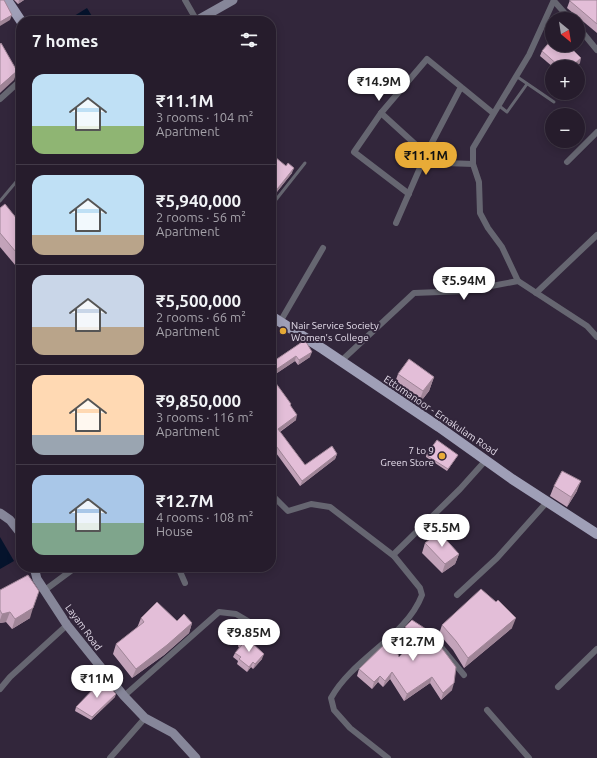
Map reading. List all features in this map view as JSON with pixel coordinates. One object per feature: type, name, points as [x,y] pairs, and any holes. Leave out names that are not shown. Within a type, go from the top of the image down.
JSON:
[{"type":"main road","points":[[7,0],[18,16]]},
{"type":"main road","name":"Ettumanoor - Ernakulam Road","points":[[276,319],[597,534]]},
{"type":"street","points":[[185,0],[194,16]]},
{"type":"street","points":[[206,16],[233,0]]},
{"type":"street","points":[[564,12],[554,1],[529,55],[472,148],[473,164],[479,182],[480,213],[488,228],[502,247],[518,281],[587,326],[597,337]]},
{"type":"street","points":[[585,35],[597,50]]},
{"type":"street","points":[[409,194],[354,152],[381,113],[426,59],[493,113]]},
{"type":"street","points":[[0,99],[16,85]]},
{"type":"street","points":[[396,223],[426,154],[461,87]]},
{"type":"street","points":[[381,113],[426,154],[445,163],[473,164]]},
{"type":"street","points":[[567,162],[597,132]]},
{"type":"street","points":[[536,293],[597,235]]},
{"type":"street","points":[[280,322],[323,248]]},
{"type":"street","points":[[340,362],[414,293],[465,292],[518,281]]},
{"type":"street","points":[[394,556],[419,528],[470,480],[486,460]]},
{"type":"street","points":[[276,499],[288,511],[311,504],[330,507],[394,556],[420,588],[422,595],[410,621],[339,684],[331,698],[334,710],[350,728],[388,758]]},
{"type":"street","points":[[457,595],[496,558],[547,502]]},
{"type":"street","points":[[0,513],[16,527]]},
{"type":"street","name":"Layam Road","points":[[33,572],[67,624],[124,696],[145,718],[173,733],[196,758]]},
{"type":"street","points":[[45,590],[69,572]]},
{"type":"street","points":[[180,572],[185,583]]},
{"type":"street","points":[[124,696],[219,612],[236,614],[252,624]]},
{"type":"street","points":[[0,689],[10,677],[67,624]]},
{"type":"street","points":[[430,634],[464,675]]},
{"type":"street","points":[[558,688],[597,649]]},
{"type":"street","points":[[487,710],[529,758]]},
{"type":"street","points":[[110,758],[145,718]]},
{"type":"lane","points":[[516,76],[554,102]]},
{"type":"lane","points":[[498,105],[507,112],[527,84]]},
{"type":"lane","points":[[276,200],[305,163]]},
{"type":"lane","points":[[0,201],[16,182]]},
{"type":"water","points":[[87,8],[92,16],[74,16]]},
{"type":"water","points":[[0,537],[14,561],[0,569]]},
{"type":"building","points":[[0,0],[4,0],[12,15],[0,22]]},
{"type":"building","points":[[597,0],[597,24],[585,14],[585,12],[583,12],[570,1]]},
{"type":"building","points":[[1,43],[16,69],[16,72],[0,86]]},
{"type":"building","points":[[545,47],[545,52],[575,52],[581,58],[579,60],[552,60],[542,51]]},
{"type":"building","points":[[276,158],[286,166],[288,163],[294,168],[276,190]]},
{"type":"building","points":[[5,204],[16,218],[16,252],[0,233],[0,208]]},
{"type":"building","points":[[305,340],[312,352],[299,360],[296,356],[276,370],[276,360]]},
{"type":"building","points":[[409,359],[434,377],[423,391],[398,374]]},
{"type":"building","points":[[276,383],[297,415],[278,429],[305,465],[332,446],[337,454],[302,481],[276,446]]},
{"type":"building","name":"7 to 9 Green Store","points":[[437,440],[458,455],[448,469],[426,455]]},
{"type":"building","points":[[562,471],[581,481],[571,497],[554,486]]},
{"type":"building","points":[[439,532],[459,554],[445,564],[425,543]]},
{"type":"building","points":[[28,575],[39,591],[33,608],[15,619],[10,612],[2,614],[0,610],[0,590]]},
{"type":"building","points":[[481,589],[496,602],[498,600],[516,618],[468,658],[442,625]]},
{"type":"building","points":[[157,602],[177,621],[184,614],[192,623],[136,669],[116,644],[144,622],[141,618]]},
{"type":"building","points":[[412,620],[429,631],[456,667],[454,683],[443,693],[432,677],[407,694],[392,672],[385,681],[380,676],[374,682],[359,669],[392,637],[399,657],[417,638],[405,627]]},
{"type":"building","points":[[245,638],[264,654],[255,664],[253,662],[249,667],[239,659],[241,657],[235,653],[242,645],[239,641]]},
{"type":"building","points":[[103,679],[116,694],[92,717],[76,707]]},
{"type":"place","name":"Nair Service Society Women's College","points":[[283,331]]},
{"type":"place","name":"7 to 9 Green Store","points":[[442,456]]}]
